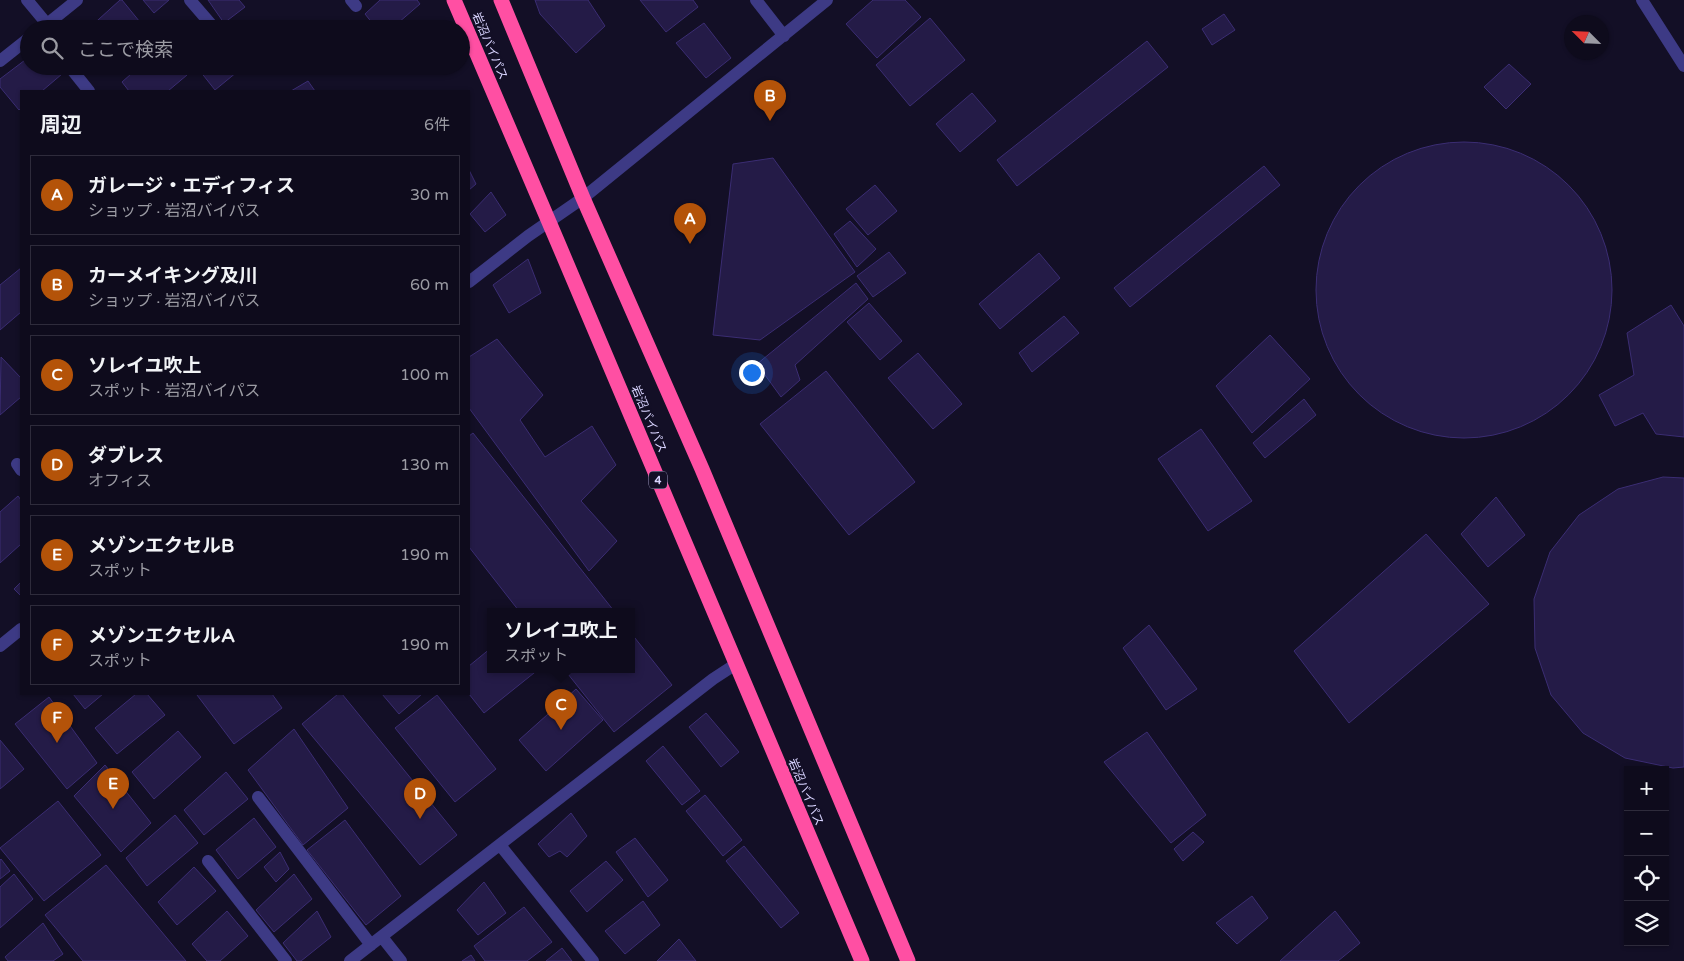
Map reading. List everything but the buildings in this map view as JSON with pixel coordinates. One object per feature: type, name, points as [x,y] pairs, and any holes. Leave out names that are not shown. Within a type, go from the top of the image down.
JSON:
[{"type":"highway","name":"岩沼バイパス","points":[[454,0],[463,20]]},
{"type":"highway","points":[[501,0],[583,198],[702,469],[908,961]]},
{"type":"highway","name":"岩沼バイパス","points":[[470,37],[862,961]]},
{"type":"street","points":[[27,0],[40,20]]},
{"type":"street","points":[[52,20],[77,0]]},
{"type":"street","points":[[190,0],[207,20]]},
{"type":"street","points":[[756,0],[784,36]]},
{"type":"street","points":[[470,281],[528,236],[583,198],[827,0]]},
{"type":"street","points":[[1642,0],[1684,66]]},
{"type":"street","points":[[0,61],[20,45]]},
{"type":"street","points":[[76,75],[88,90]]},
{"type":"street","points":[[0,646],[20,630]]},
{"type":"street","points":[[350,961],[713,679],[736,664]]},
{"type":"street","points":[[258,797],[371,945]]},
{"type":"street","points":[[500,845],[593,961]]},
{"type":"street","points":[[208,861],[286,961]]},
{"type":"street","points":[[382,936],[402,961]]},
{"type":"place","name":"カーメイキング及川","points":[[770,121]]},
{"type":"place","name":"ガレージ・エディフィス","points":[[690,244]]},
{"type":"place","name":"ソレイユ吹上","points":[[561,730]]},
{"type":"place","name":"メゾンエクセルA","points":[[57,743]]},
{"type":"place","name":"メゾンエクセルB","points":[[113,809]]},
{"type":"place","name":"ダブレス","points":[[420,819]]}]
